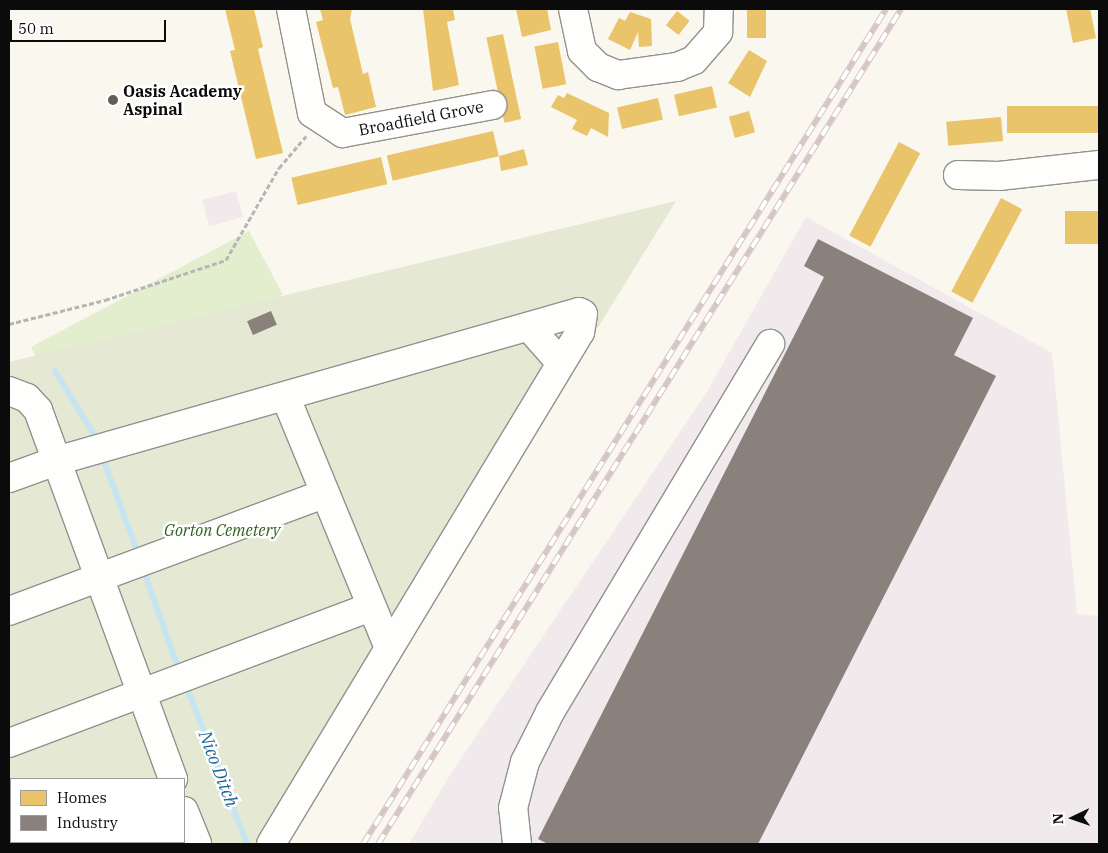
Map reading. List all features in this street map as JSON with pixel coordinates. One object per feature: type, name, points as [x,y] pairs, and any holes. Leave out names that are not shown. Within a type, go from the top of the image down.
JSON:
[{"type":"street","name":"Broadfield Grove","points":[[290,9],[312,113],[343,133],[492,105]]},
{"type":"street","points":[[573,9],[582,51],[598,67],[618,75],[678,67],[694,60],[718,32],[719,9]]},
{"type":"street","points":[[958,175],[999,176],[1099,164]]},
{"type":"street","points":[[9,478],[56,461],[286,398],[529,327],[583,314],[580,332],[560,362],[271,844]]},
{"type":"street","points":[[529,327],[560,362]]},
{"type":"street","points":[[517,844],[513,808],[525,762],[550,712],[770,344]]},
{"type":"street","points":[[9,391],[27,398],[38,410],[173,778]]},
{"type":"street","points":[[286,398],[370,607],[389,648]]},
{"type":"street","points":[[9,611],[324,494]]},
{"type":"street","points":[[9,742],[370,607]]},
{"type":"street","points":[[185,814],[196,844]]},
{"type":"path","points":[[9,324],[105,300],[226,260],[279,168],[321,118]]},
{"type":"shaded area","points":[[236,191],[243,217],[209,226],[202,200]]},
{"type":"shaded area","points":[[806,217],[1052,353],[1077,614],[1099,616],[1099,844],[409,844],[450,775],[708,390]]},
{"type":"green space","name":"Gorton Cemetery","points":[[676,201],[279,844],[9,844],[9,362]]},
{"type":"green space","points":[[249,231],[283,295],[65,411],[31,347]]},
{"type":"building: Homes","points":[[225,9],[254,9],[263,47],[258,49],[283,153],[256,159],[230,51],[235,50]]},
{"type":"building: Homes","points":[[320,9],[352,9],[350,19],[363,74],[368,72],[376,107],[345,115],[338,87],[333,88],[316,22],[323,20]]},
{"type":"building: Homes","points":[[423,9],[453,9],[455,20],[447,22],[459,85],[433,91]]},
{"type":"building: Homes","points":[[516,9],[547,9],[551,30],[522,37]]},
{"type":"building: Homes","points":[[747,9],[766,9],[766,38],[747,38]]},
{"type":"building: Homes","points":[[1066,9],[1090,9],[1096,38],[1073,43]]},
{"type":"building: Homes","points":[[677,11],[690,21],[679,35],[666,25]]},
{"type":"building: Homes","points":[[630,12],[651,19],[652,46],[639,47],[638,32],[630,50],[608,39],[619,18],[625,21]]},
{"type":"building: Homes","points":[[503,34],[521,119],[504,123],[486,38]]},
{"type":"building: Homes","points":[[558,42],[566,84],[543,89],[534,47]]},
{"type":"building: Homes","points":[[749,50],[767,61],[750,97],[728,83]]},
{"type":"building: Homes","points":[[712,86],[717,107],[679,116],[674,95]]},
{"type":"building: Homes","points":[[567,93],[609,113],[608,137],[591,128],[587,136],[572,129],[577,120],[551,107],[558,95],[564,98]]},
{"type":"building: Homes","points":[[658,98],[663,119],[622,129],[617,107]]},
{"type":"building: Homes","points":[[1007,106],[1099,106],[1099,133],[1007,133]]},
{"type":"building: Homes","points":[[749,111],[755,132],[735,138],[729,117]]},
{"type":"building: Homes","points":[[1001,117],[1003,141],[948,146],[946,122]]},
{"type":"building: Homes","points":[[493,131],[499,156],[393,181],[387,156]]},
{"type":"building: Homes","points":[[899,142],[920,153],[870,247],[849,236]]},
{"type":"building: Homes","points":[[524,149],[528,165],[501,171],[499,156]]},
{"type":"building: Homes","points":[[381,157],[387,184],[298,205],[291,178]]},
{"type":"building: Homes","points":[[1001,198],[1022,209],[972,303],[951,292]]},
{"type":"building: Homes","points":[[1065,211],[1099,211],[1099,244],[1065,244]]},
{"type":"building: Industry","points":[[818,239],[973,318],[954,355],[996,376],[758,844],[548,844],[538,839],[824,277],[804,266]]},
{"type":"building: Industry","points":[[271,311],[277,325],[253,335],[247,321]]},
{"type":"waterway","name":"Nico Ditch","points":[[55,371],[95,436]]},
{"type":"waterway","name":"Nico Ditch","points":[[105,464],[135,545]]},
{"type":"waterway","name":"Nico Ditch","points":[[146,578],[177,664]]},
{"type":"waterway","name":"Nico Ditch","points":[[189,693],[247,844]]},
{"type":"railway","points":[[363,844],[886,9]]},
{"type":"railway","points":[[378,844],[901,9]]},
{"type":"place","name":"Oasis Academy Aspinal","points":[[113,100]]}]
